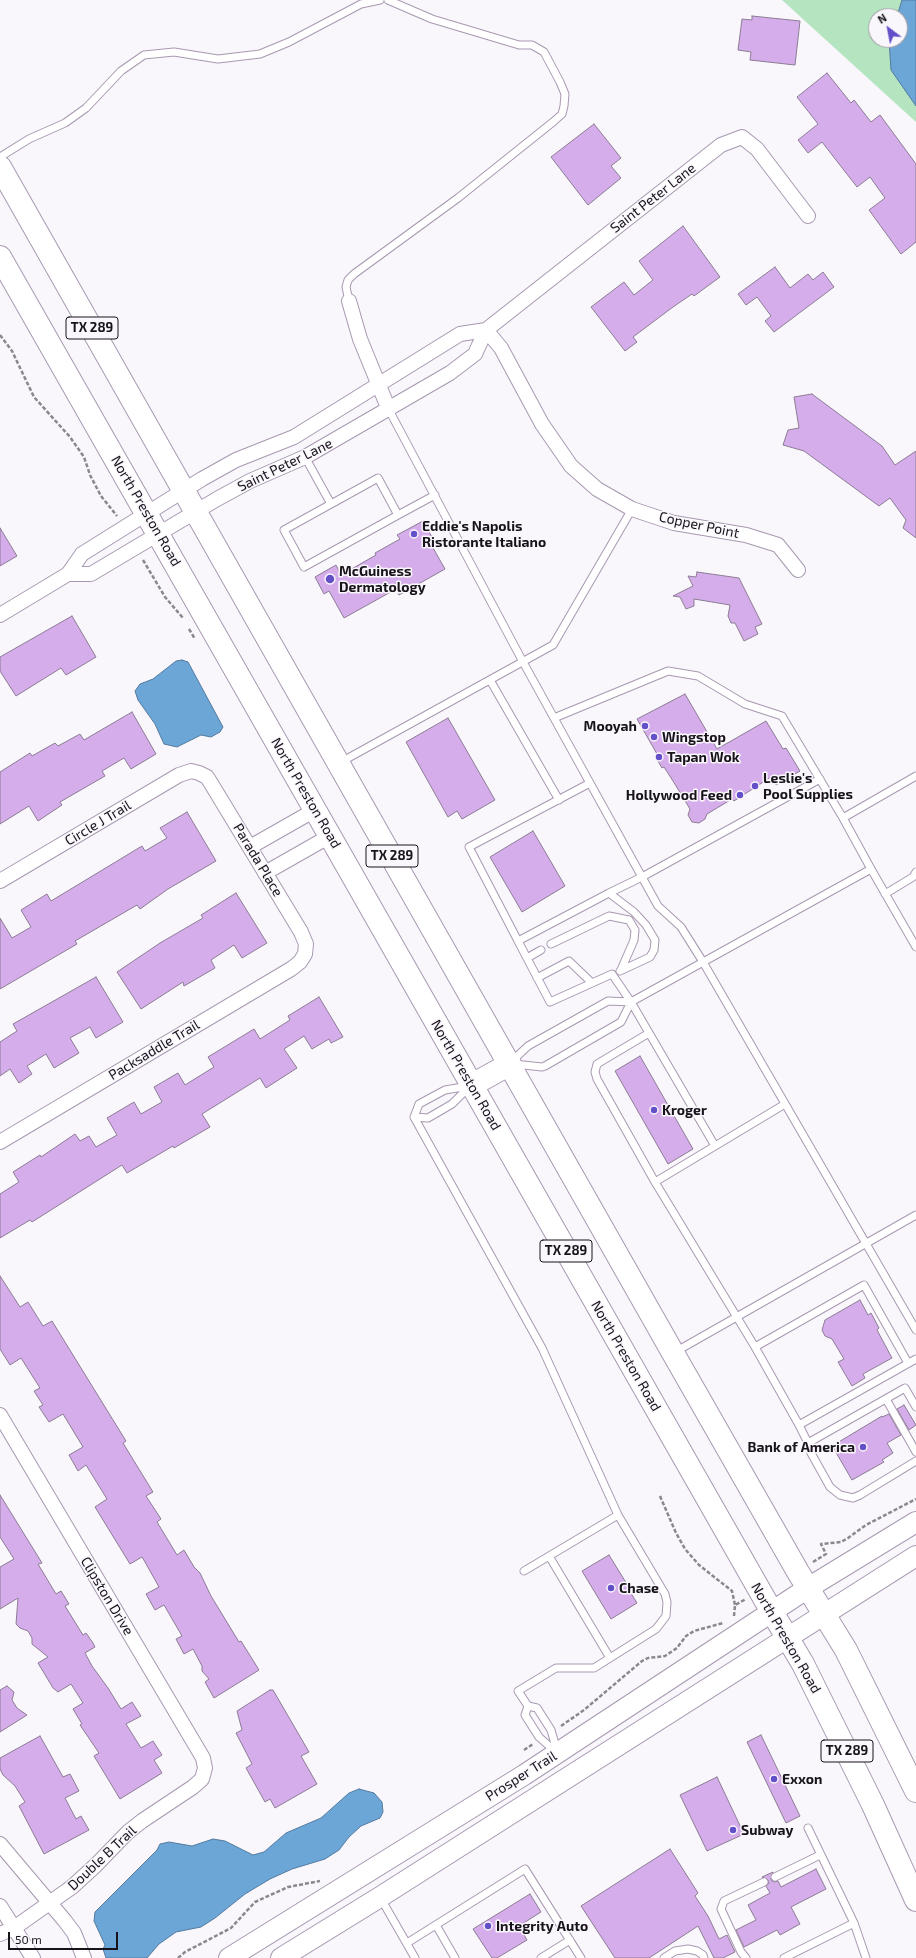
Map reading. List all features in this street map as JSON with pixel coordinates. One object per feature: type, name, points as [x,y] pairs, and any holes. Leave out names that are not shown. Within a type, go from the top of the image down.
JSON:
[{"type":"main road","name":"TX 289","points":[[0,167],[673,1353],[803,1580],[846,1650],[916,1791]]},
{"type":"main road","name":"North Preston Road","points":[[0,258],[147,513],[760,1592],[803,1664],[846,1748],[916,1900]]},
{"type":"main road","points":[[472,1085],[510,1064]]},
{"type":"main road","name":"Prosper Trail","points":[[229,1958],[557,1753],[772,1612],[803,1580],[916,1522]]},
{"type":"main road","name":"Prosper Trail","points":[[281,1958],[380,1897],[916,1556]]},
{"type":"main road","points":[[366,1873],[380,1897]]},
{"type":"street","name":"Saint Peter Lane","points":[[68,574],[91,574],[196,511],[250,481],[305,457],[389,410],[450,373],[475,354],[486,330],[721,145],[742,136],[757,149],[808,216]]},
{"type":"street","points":[[349,301],[360,339],[378,387],[389,410]]},
{"type":"street","name":"Saint Peter Lane","points":[[0,615],[68,574],[82,554],[184,490],[236,460],[294,437],[378,387],[460,334],[486,330]]},
{"type":"street","name":"Copper Point","points":[[486,330],[501,348],[542,424],[571,466],[597,490],[632,509],[674,523],[746,535],[778,545],[798,570]]},
{"type":"street","name":"Circle J Trail","points":[[0,882],[179,775],[191,771],[199,773]]},
{"type":"street","name":"Parada Place","points":[[199,773],[210,781],[301,932],[306,944],[305,954]]},
{"type":"street","points":[[250,847],[315,810]]},
{"type":"street","points":[[265,873],[330,836]]},
{"type":"street","name":"Packsaddle Trail","points":[[0,1142],[291,969],[300,962],[305,954]]},
{"type":"street","name":"Clipston Drive","points":[[0,1415],[203,1758],[205,1768],[202,1779]]},
{"type":"street","name":"Double B Trail","points":[[0,1934],[14,1928],[72,1887],[133,1828],[194,1787],[202,1779]]},
{"type":"street","points":[[0,1844],[22,1873],[51,1903],[74,1933],[84,1958]]},
{"type":"street","points":[[0,1906],[33,1958]]},
{"type":"lane","points":[[0,157],[28,139],[65,123],[86,108],[121,71],[144,55],[174,52],[218,59],[260,54],[289,42],[361,4],[380,0]]},
{"type":"lane","points":[[349,301],[346,286],[348,280],[354,274],[458,198],[554,122],[562,114],[564,106],[565,94],[544,52],[532,45],[520,45],[432,19],[388,0]]},
{"type":"lane","points":[[389,410],[523,662],[658,906],[681,926],[704,962],[916,1330]]},
{"type":"lane","points":[[305,457],[331,504]]},
{"type":"lane","points":[[398,515],[378,478],[284,530],[304,567],[435,495]]},
{"type":"lane","points":[[339,763],[553,645],[571,617],[632,509]]},
{"type":"lane","points":[[554,718],[668,671],[698,676],[745,704],[782,716],[820,778],[916,947]]},
{"type":"lane","points":[[490,680],[559,800]]},
{"type":"lane","points":[[843,818],[916,776]]},
{"type":"lane","points":[[518,941],[642,877],[820,778]]},
{"type":"lane","points":[[590,783],[469,847],[550,1002],[650,957],[654,950],[655,940],[646,925],[634,912],[609,893]]},
{"type":"lane","points":[[510,1064],[528,1046],[608,1001],[631,1002],[871,869]]},
{"type":"lane","points":[[886,894],[915,875]]},
{"type":"lane","points":[[551,944],[609,916],[629,920],[635,930],[634,940],[621,970]]},
{"type":"lane","points":[[527,958],[541,950]]},
{"type":"lane","points":[[537,978],[569,961],[592,983]]},
{"type":"lane","points":[[612,974],[631,1002],[715,1146]]},
{"type":"lane","points":[[510,1064],[545,1066],[621,1022],[631,1002]]},
{"type":"lane","points":[[649,1033],[604,1058],[597,1064],[595,1072],[597,1079],[655,1182],[755,1347],[799,1425],[811,1453],[830,1487],[834,1492],[848,1498],[860,1495],[916,1461]]},
{"type":"lane","points":[[414,1117],[428,1118],[452,1104],[472,1085]]},
{"type":"lane","points":[[414,1117],[419,1104],[445,1090],[472,1085]]},
{"type":"lane","points":[[655,1182],[785,1104]]},
{"type":"lane","points":[[414,1117],[542,1348],[618,1515],[665,1594],[668,1609],[666,1616],[656,1629],[594,1668],[556,1668],[518,1691],[528,1706],[537,1708],[552,1732],[557,1753]]},
{"type":"lane","points":[[673,1353],[916,1215]]},
{"type":"lane","points":[[755,1347],[864,1285],[908,1363]]},
{"type":"lane","points":[[799,1425],[916,1358]]},
{"type":"lane","points":[[808,1443],[905,1388],[916,1407]]},
{"type":"lane","points":[[886,1399],[916,1452]]},
{"type":"lane","points":[[524,1571],[618,1515]]},
{"type":"lane","points":[[549,1556],[610,1658]]},
{"type":"lane","points":[[528,1706],[525,1715],[541,1739],[557,1753]]},
{"type":"lane","points":[[808,1828],[854,1923],[866,1958]]},
{"type":"lane","points":[[775,1876],[820,1855]]},
{"type":"lane","points":[[407,1943],[525,1869],[581,1958]]},
{"type":"lane","points":[[746,1958],[741,1952],[721,1909],[724,1901],[764,1882]]},
{"type":"lane","points":[[380,1897],[415,1958]]},
{"type":"lane","points":[[784,1958],[854,1923]]},
{"type":"lane","points":[[436,1925],[455,1958]]},
{"type":"lane","points":[[541,1958],[570,1940]]},
{"type":"lane","points":[[664,1958],[675,1951],[688,1949],[697,1951],[703,1955],[704,1958]]},
{"type":"path","points":[[0,335],[12,351],[34,397],[70,437],[84,457],[90,475],[101,496],[124,527]]},
{"type":"path","points":[[136,547],[165,597],[184,619]]},
{"type":"path","points":[[188,626],[194,639]]},
{"type":"path","points":[[552,1732],[584,1710],[642,1661],[665,1656],[677,1648],[686,1636],[694,1631],[724,1623],[734,1618],[735,1605],[732,1591],[699,1564],[685,1549],[676,1533],[660,1496]]},
{"type":"path","points":[[803,1580],[826,1554],[821,1544],[841,1542],[866,1525],[916,1499]]},
{"type":"path","points":[[735,1605],[760,1592]]},
{"type":"path","points":[[524,1750],[541,1739]]},
{"type":"path","points":[[178,1958],[185,1952],[231,1928],[255,1902],[288,1887],[324,1880]]},
{"type":"green space","points":[[782,0],[916,0],[916,122]]},
{"type":"water","points":[[902,0],[916,0],[916,106],[891,70],[890,48],[908,48],[908,8],[900,8]]},
{"type":"water","points":[[182,660],[188,662],[223,727],[220,732],[211,737],[201,735],[177,747],[164,744],[155,724],[138,700],[135,691],[140,684],[153,679],[176,661]]},
{"type":"water","points":[[359,1789],[374,1793],[382,1802],[383,1812],[380,1818],[361,1826],[349,1837],[339,1850],[325,1859],[292,1869],[270,1879],[245,1894],[215,1918],[201,1927],[176,1932],[159,1944],[147,1958],[106,1958],[103,1949],[105,1945],[94,1921],[95,1912],[157,1850],[160,1844],[169,1842],[192,1846],[213,1839],[225,1841],[253,1855],[264,1852],[286,1833],[321,1818],[349,1793]]},
{"type":"building","points":[[752,16],[800,21],[795,65],[750,60],[751,52],[738,50],[742,19],[752,20]]},
{"type":"building","points":[[827,73],[851,103],[854,100],[871,122],[880,115],[916,164],[916,242],[901,254],[869,210],[885,198],[870,177],[857,187],[822,142],[808,153],[798,140],[818,124],[797,97]]},
{"type":"building","points":[[594,124],[621,158],[611,166],[621,178],[588,205],[551,157]]},
{"type":"building","points":[[683,226],[720,277],[694,296],[692,294],[673,307],[633,337],[637,342],[625,351],[591,307],[624,282],[634,295],[653,280],[639,261]]},
{"type":"building","points":[[775,267],[790,288],[808,274],[813,280],[823,272],[834,287],[774,332],[765,321],[771,316],[757,297],[746,305],[738,294]]},
{"type":"building","points":[[812,394],[882,446],[895,465],[916,451],[916,538],[903,528],[906,520],[890,498],[879,506],[804,451],[783,445],[788,430],[799,428],[794,397]]},
{"type":"building","points":[[423,521],[432,537],[428,539],[445,569],[399,595],[396,589],[344,618],[329,591],[324,594],[315,577],[336,565],[341,575],[400,539],[397,535]]},
{"type":"building","points":[[0,528],[17,556],[0,566]]},
{"type":"building","points":[[697,572],[739,578],[762,624],[755,627],[758,634],[744,641],[735,623],[731,623],[728,616],[730,605],[694,599],[694,606],[686,609],[680,597],[673,596],[693,586],[688,576],[696,577]]},
{"type":"building","points":[[72,616],[96,657],[66,675],[61,668],[16,696],[0,671],[0,657]]},
{"type":"building","points":[[685,694],[717,749],[766,721],[783,749],[786,748],[800,771],[776,785],[771,777],[734,801],[732,799],[707,814],[705,819],[699,823],[692,822],[688,815],[690,809],[664,767],[662,768],[655,756],[657,754],[637,719]]},
{"type":"building","points":[[132,712],[156,754],[131,769],[124,758],[102,771],[105,776],[60,802],[62,805],[38,821],[29,806],[0,824],[0,772],[30,753],[32,756],[55,743],[58,746],[80,734],[84,740]]},
{"type":"building","points":[[448,718],[495,800],[462,819],[457,811],[448,817],[406,742]]},
{"type":"building","points":[[187,812],[216,861],[168,889],[140,909],[137,905],[75,941],[77,944],[0,989],[0,918],[12,938],[31,927],[21,910],[47,894],[51,901],[142,846],[145,851],[167,838],[160,828]]},
{"type":"building","points":[[533,831],[565,886],[522,912],[490,857]]},
{"type":"building","points":[[236,893],[267,943],[242,958],[234,945],[211,960],[215,968],[184,986],[183,982],[141,1009],[117,972],[160,943],[203,918],[201,915]]},
{"type":"building","points":[[96,977],[123,1022],[96,1038],[90,1027],[70,1038],[79,1053],[54,1068],[46,1054],[27,1066],[32,1074],[19,1083],[10,1069],[0,1076],[0,1042],[17,1031],[13,1024]]},
{"type":"building","points":[[319,997],[343,1037],[331,1043],[329,1039],[312,1049],[304,1036],[284,1049],[297,1068],[266,1088],[260,1078],[202,1114],[210,1127],[174,1148],[173,1146],[127,1173],[122,1165],[32,1222],[30,1220],[0,1238],[0,1194],[19,1182],[13,1172],[40,1155],[41,1157],[75,1134],[80,1141],[89,1136],[96,1147],[117,1135],[107,1118],[134,1102],[141,1114],[162,1102],[154,1087],[178,1073],[185,1085],[214,1067],[208,1057],[254,1029],[260,1039],[290,1020],[288,1016]]},
{"type":"building","name":"Kroger","points":[[640,1056],[693,1149],[668,1164],[615,1071]]},
{"type":"building","points":[[0,1276],[20,1307],[28,1302],[43,1326],[52,1321],[126,1441],[123,1443],[153,1492],[146,1496],[161,1519],[157,1522],[177,1555],[184,1550],[194,1567],[200,1573],[211,1596],[239,1642],[241,1641],[259,1670],[214,1698],[205,1682],[209,1679],[202,1671],[202,1666],[193,1649],[184,1654],[176,1639],[182,1636],[164,1605],[155,1610],[146,1594],[159,1587],[142,1557],[130,1564],[95,1507],[107,1499],[86,1465],[78,1471],[69,1455],[83,1447],[63,1414],[49,1422],[39,1407],[43,1405],[34,1391],[40,1388],[21,1358],[10,1365],[0,1349]]},
{"type":"building","points":[[860,1300],[868,1315],[871,1313],[879,1328],[877,1330],[892,1358],[863,1374],[865,1378],[852,1386],[838,1362],[844,1359],[832,1339],[825,1336],[822,1330],[825,1320]]},
{"type":"building","points":[[904,1405],[916,1425],[909,1430],[897,1409]]},
{"type":"building","name":"Bank of America","points":[[889,1414],[901,1435],[887,1443],[893,1453],[882,1460],[884,1462],[852,1480],[834,1449],[839,1446],[837,1443],[882,1416]]},
{"type":"building","points":[[0,1495],[42,1563],[38,1564],[56,1594],[61,1591],[69,1604],[65,1606],[83,1635],[86,1633],[93,1643],[95,1647],[85,1653],[92,1666],[121,1709],[132,1702],[141,1716],[126,1724],[141,1748],[153,1741],[162,1755],[154,1760],[162,1773],[120,1799],[94,1756],[99,1753],[80,1725],[82,1724],[73,1709],[83,1703],[71,1684],[58,1692],[53,1688],[38,1663],[48,1657],[32,1644],[32,1638],[28,1631],[20,1628],[16,1624],[18,1598],[0,1609],[0,1567],[14,1559],[0,1537]]},
{"type":"building","name":"Chase","points":[[609,1555],[637,1603],[611,1619],[582,1571]]},
{"type":"building","points":[[7,1686],[14,1692],[12,1700],[17,1708],[27,1715],[0,1732],[0,1690]]},
{"type":"building","points":[[270,1690],[273,1690],[309,1752],[301,1756],[317,1784],[275,1808],[270,1799],[265,1802],[246,1768],[252,1764],[236,1733],[242,1730],[237,1711]]},
{"type":"building","name":"Exxon","points":[[761,1735],[800,1816],[786,1823],[747,1742]]},
{"type":"building","points":[[40,1736],[63,1777],[70,1774],[79,1791],[65,1798],[76,1819],[81,1816],[89,1830],[44,1854],[19,1806],[25,1802],[15,1786],[3,1775],[0,1769],[0,1758]]},
{"type":"building","points":[[717,1777],[744,1834],[707,1851],[680,1795]]},
{"type":"building","points":[[670,1849],[698,1893],[695,1896],[708,1916],[719,1939],[727,1935],[735,1952],[723,1958],[714,1958],[698,1926],[649,1958],[615,1958],[581,1906]]},
{"type":"building","points":[[816,1869],[826,1889],[791,1907],[800,1924],[780,1935],[777,1930],[744,1947],[736,1930],[756,1920],[748,1905],[770,1893],[766,1886],[769,1883],[768,1880],[762,1877],[773,1872],[771,1880],[774,1882],[778,1881],[781,1887]]},
{"type":"building","points":[[530,1894],[541,1912],[519,1926],[527,1940],[497,1958],[492,1958],[473,1929]]},
{"type":"place","name":"Eddie's Napolis Ristorante Italiano","points":[[414,534]]},
{"type":"place","name":"McGuiness Dermatology","points":[[330,579]]},
{"type":"place","name":"Mooyah","points":[[645,726]]},
{"type":"place","name":"Wingstop","points":[[654,737]]},
{"type":"place","name":"Tapan Wok","points":[[659,757]]},
{"type":"place","name":"Leslie's Pool Supplies","points":[[755,786]]},
{"type":"place","name":"Hollywood Feed","points":[[740,795]]},
{"type":"place","name":"Kroger","points":[[654,1110]]},
{"type":"place","name":"Bank of America","points":[[863,1447]]},
{"type":"place","name":"Chase","points":[[611,1588]]},
{"type":"place","name":"Exxon","points":[[774,1779]]},
{"type":"place","name":"Subway","points":[[733,1830]]},
{"type":"place","name":"Integrity Auto","points":[[488,1926]]}]
